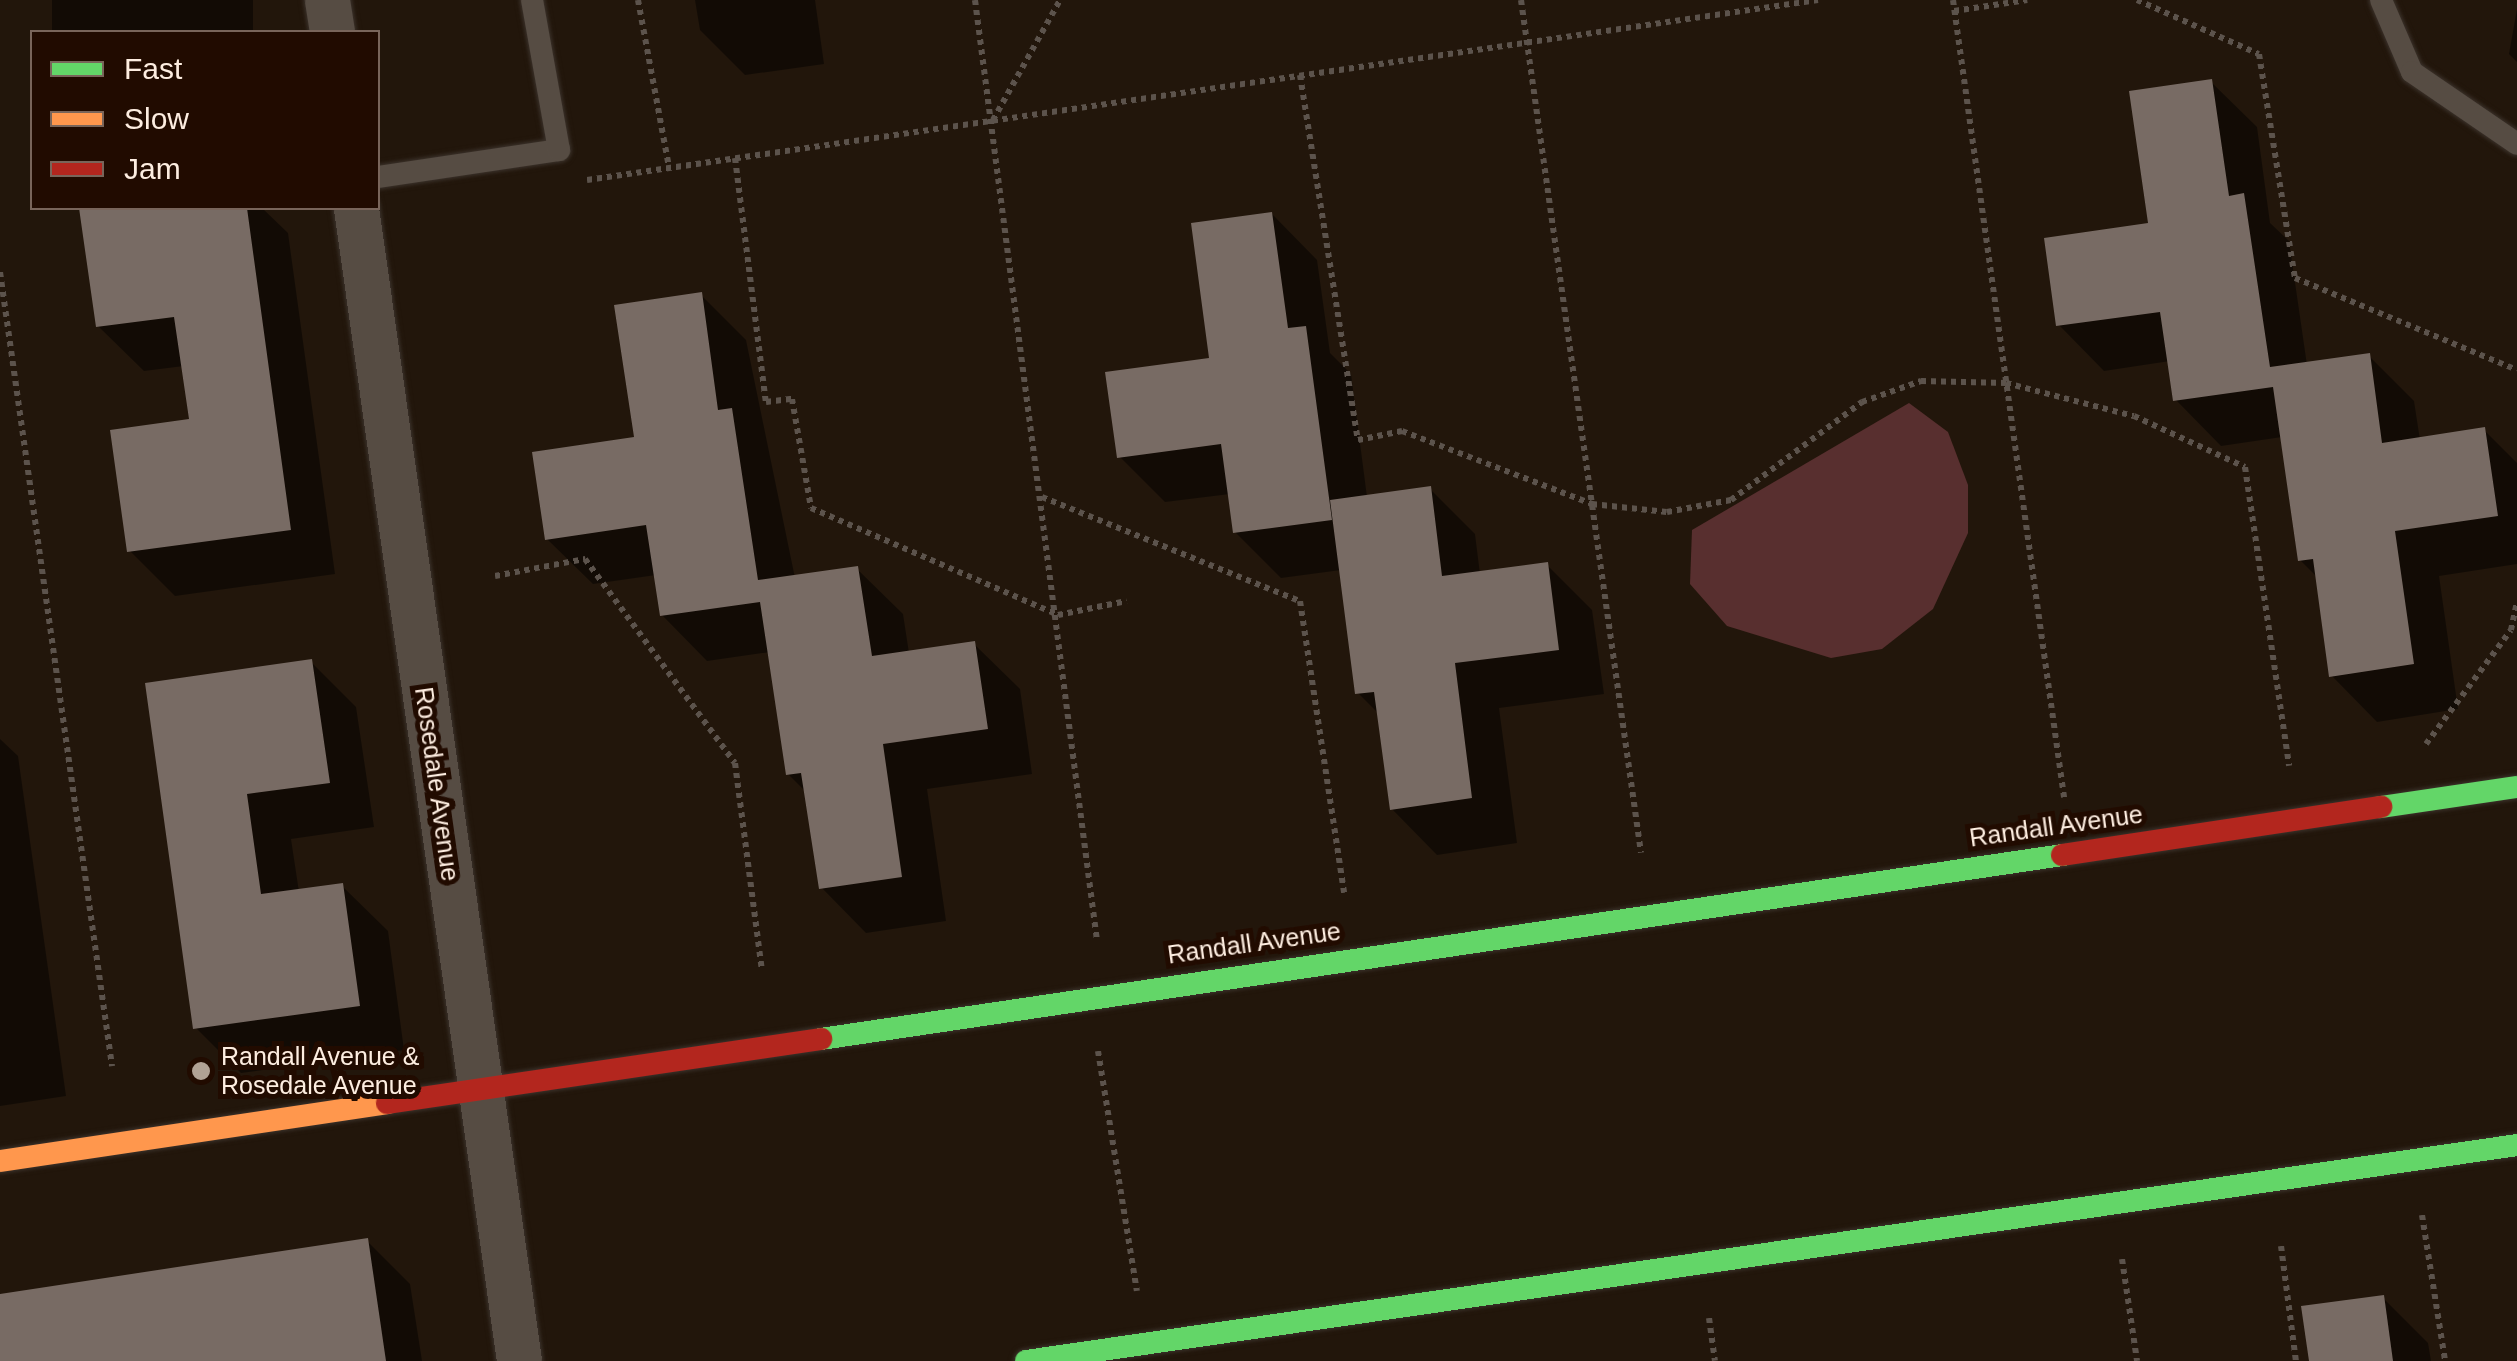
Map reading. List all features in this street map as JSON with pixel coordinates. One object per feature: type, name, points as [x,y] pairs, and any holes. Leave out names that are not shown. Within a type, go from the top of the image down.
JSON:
[{"type":"street","points":[[328,0],[332,30]]},
{"type":"street","name":"Rosedale Avenue","points":[[356,210],[518,1361]]},
{"type":"street","name":"Randall Avenue","points":[[0,1160],[479,1083],[2517,787]]},
{"type":"street","points":[[1026,1361],[2517,1145]]},
{"type":"lane","points":[[380,176],[559,150],[532,0]]},
{"type":"lane","points":[[2381,0],[2412,72],[2517,144]]},
{"type":"path","points":[[638,0],[669,168]]},
{"type":"path","points":[[975,0],[1099,926]]},
{"type":"path","points":[[993,121],[1060,0]]},
{"type":"path","points":[[1521,0],[1641,853]]},
{"type":"path","points":[[574,182],[1818,0]]},
{"type":"path","points":[[1953,0],[2064,797]]},
{"type":"path","points":[[1954,11],[2027,0]]},
{"type":"path","points":[[2138,0],[2258,54],[2295,278],[2517,370]]},
{"type":"path","points":[[1300,75],[1358,440],[1402,431],[1592,504],[1666,512],[1731,500],[1862,402],[1921,380],[2006,382],[2134,416],[2245,467],[2289,767]]},
{"type":"path","points":[[735,158],[766,402],[792,399],[810,508],[1058,615],[1127,601]]},
{"type":"path","points":[[0,272],[112,1066]]},
{"type":"path","points":[[1042,497],[1300,601],[1344,893]]},
{"type":"path","points":[[495,576],[585,560],[735,763],[762,970]]},
{"type":"path","points":[[2422,749],[2511,630],[2517,601]]},
{"type":"path","points":[[1096,1038],[1137,1295]]},
{"type":"path","points":[[2415,1160],[2446,1361]]},
{"type":"path","points":[[2113,1203],[2137,1361]]},
{"type":"path","points":[[2281,1246],[2296,1361]]},
{"type":"shaded area","points":[[1909,403],[1948,432],[1968,485],[1968,533],[1933,609],[1882,649],[1831,658],[1727,626],[1690,584],[1692,530]]},
{"type":"building","points":[[2212,79],[2229,196],[2244,193],[2270,367],[2370,353],[2382,443],[2485,427],[2498,516],[2395,531],[2414,664],[2329,677],[2313,559],[2298,561],[2273,387],[2173,401],[2160,312],[2056,326],[2044,238],[2148,223],[2129,91]]},
{"type":"building","points":[[79,210],[247,210],[291,530],[127,552],[110,430],[189,419],[174,317],[96,327]]},
{"type":"building","points":[[1272,212],[1288,328],[1306,326],[1332,520],[1233,533],[1221,444],[1117,458],[1105,372],[1209,358],[1191,223]]},
{"type":"building","points":[[702,292],[718,410],[732,408],[758,580],[858,566],[872,656],[975,641],[988,729],[883,744],[902,877],[819,889],[801,773],[786,775],[760,602],[660,616],[646,525],[545,540],[532,452],[634,437],[614,305]]},
{"type":"building","points":[[1431,486],[1442,576],[1548,562],[1559,650],[1455,663],[1472,798],[1390,810],[1374,692],[1355,694],[1330,500]]},
{"type":"building","points":[[312,659],[330,783],[247,794],[261,894],[343,883],[360,1006],[193,1029],[145,683]]},
{"type":"building","points":[[368,1238],[386,1361],[0,1361],[0,1294]]},
{"type":"building","points":[[2384,1295],[2393,1361],[2309,1361],[2301,1306]]},
{"type":"traffic: fast","points":[[2381,807],[2517,787]]},
{"type":"traffic: fast","points":[[821,1039],[2062,855]]},
{"type":"traffic: fast","points":[[1026,1361],[2517,1145]]},
{"type":"traffic: slow","points":[[0,1161],[387,1103]]},
{"type":"traffic: jam","points":[[2062,855],[2381,807]]},
{"type":"traffic: jam","points":[[387,1103],[821,1039]]},
{"type":"place","name":"Randall Avenue & Rosedale Avenue","points":[[201,1071]]}]
